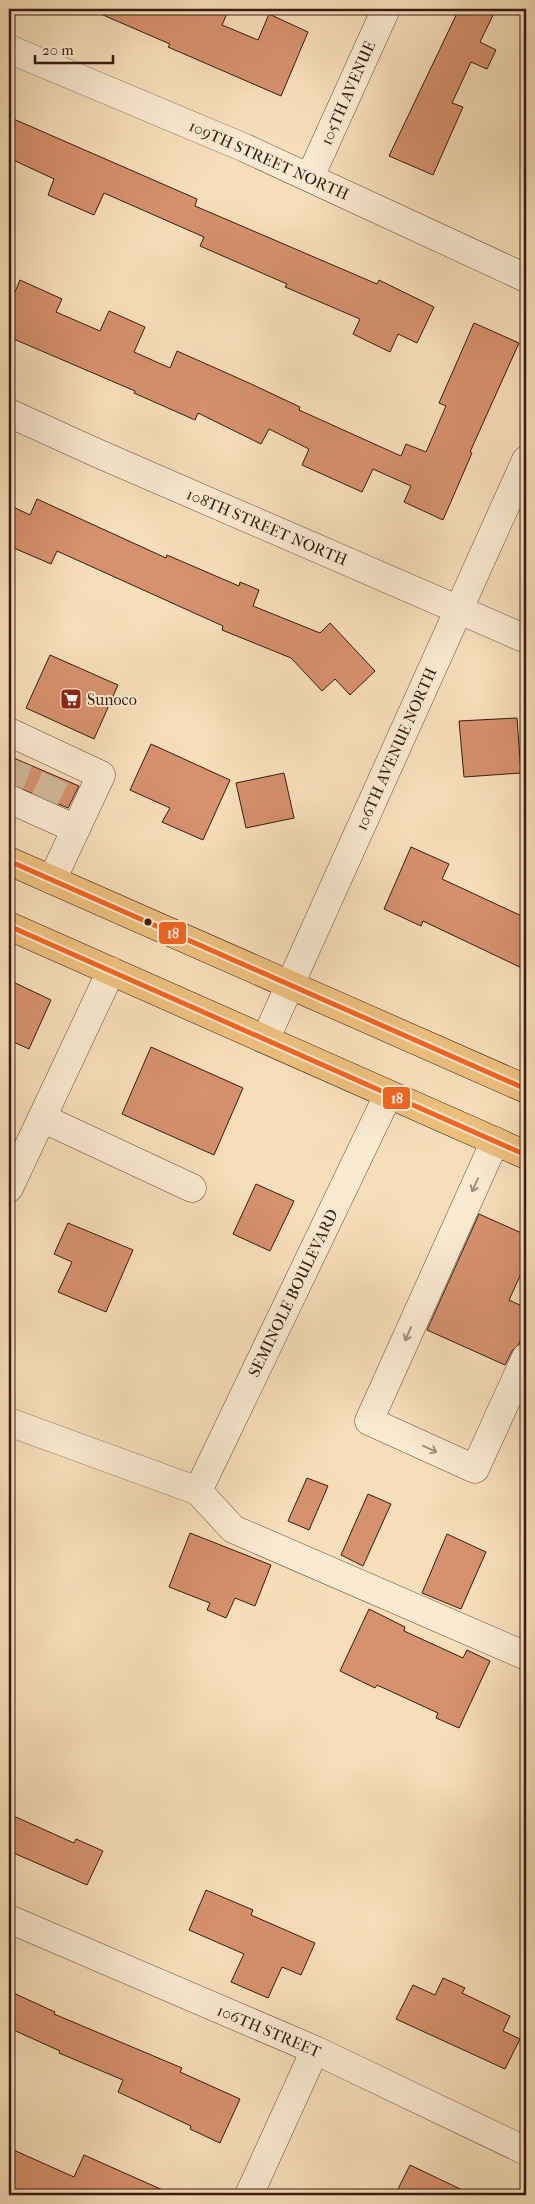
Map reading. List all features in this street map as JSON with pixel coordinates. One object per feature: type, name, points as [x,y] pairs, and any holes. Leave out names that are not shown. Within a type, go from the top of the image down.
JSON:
[{"type":"main road","points":[[9,861],[526,1088]]},
{"type":"main road","points":[[9,926],[266,1038],[388,1095],[526,1155]]},
{"type":"street","name":"105TH AVENUE","points":[[310,177],[386,9]]},
{"type":"street","name":"109TH STREET NORTH","points":[[9,49],[310,177],[471,254],[526,278]]},
{"type":"street","name":"108TH STREET NORTH","points":[[9,412],[106,457],[526,640]]},
{"type":"street","name":"106TH AVENUE NORTH","points":[[266,1038],[526,460]]},
{"type":"street","points":[[19,745],[60,767],[101,774],[52,880]]},
{"type":"street","points":[[9,799],[41,808],[76,829]]},
{"type":"street","points":[[9,1188],[111,971]]},
{"type":"street","name":"SEMINOLE BOULEVARD","points":[[198,1490],[388,1095]]},
{"type":"street","points":[[42,1118],[192,1188]]},
{"type":"street","points":[[495,1141],[369,1421],[475,1469],[525,1360]]},
{"type":"street","points":[[9,1422],[198,1490],[233,1529],[526,1656]]},
{"type":"street","name":"106TH STREET","points":[[9,1919],[315,2050],[526,2151]]},
{"type":"street","points":[[250,2195],[315,2050]]},
{"type":"building","points":[[89,9],[229,9],[222,25],[258,40],[269,14],[308,32],[281,96],[168,47],[170,44]]},
{"type":"building","points":[[459,9],[496,9],[480,42],[496,50],[487,69],[471,62],[452,103],[463,107],[433,175],[389,156]]},
{"type":"building","points":[[9,117],[197,199],[195,206],[377,284],[379,280],[434,307],[417,343],[398,334],[390,352],[353,334],[360,319],[285,287],[287,284],[200,246],[204,237],[104,193],[94,215],[48,195],[54,179],[9,158]]},
{"type":"building","points":[[20,280],[62,299],[56,312],[100,331],[109,311],[145,327],[134,352],[170,368],[177,351],[300,407],[299,410],[401,456],[406,444],[426,452],[446,406],[439,403],[474,323],[519,343],[470,452],[472,453],[443,520],[404,502],[411,486],[373,469],[362,492],[302,465],[309,449],[269,429],[261,444],[198,413],[195,420],[134,393],[135,391],[9,337],[9,306]]},
{"type":"building","points":[[37,499],[166,558],[167,555],[239,586],[240,582],[259,590],[253,606],[320,633],[330,623],[375,671],[350,695],[335,679],[322,691],[291,658],[222,630],[223,626],[57,551],[51,564],[9,546],[9,505],[30,515]]},
{"type":"building","name":"Sunoco","points":[[50,655],[118,685],[94,739],[26,708]]},
{"type":"building","points":[[517,718],[521,773],[464,777],[459,721]]},
{"type":"building","points":[[151,744],[230,780],[203,840],[162,822],[170,808],[130,790]]},
{"type":"building","points":[[9,756],[79,786],[68,808],[9,784]]},
{"type":"building","points":[[284,773],[294,818],[246,828],[236,783]]},
{"type":"building","points":[[411,847],[449,864],[442,879],[526,918],[526,970],[423,921],[421,926],[384,909]]},
{"type":"building","points":[[9,980],[51,1000],[29,1049],[9,1040]]},
{"type":"building","points":[[151,1047],[243,1088],[214,1155],[122,1114]]},
{"type":"building","points":[[256,1184],[294,1201],[270,1251],[233,1234]]},
{"type":"building","points":[[479,1214],[526,1235],[526,1263],[509,1300],[526,1308],[526,1326],[519,1344],[512,1351],[505,1365],[427,1330]]},
{"type":"building","points":[[68,1223],[133,1250],[106,1312],[58,1292],[72,1262],[54,1254]]},
{"type":"building","points":[[307,1478],[328,1486],[309,1530],[288,1521]]},
{"type":"building","points":[[368,1494],[391,1504],[363,1566],[341,1555]]},
{"type":"building","points":[[190,1533],[271,1565],[255,1606],[235,1598],[226,1618],[207,1610],[210,1603],[169,1587]]},
{"type":"building","points":[[447,1534],[486,1552],[461,1609],[422,1593]]},
{"type":"building","points":[[369,1609],[405,1627],[404,1631],[463,1658],[467,1650],[490,1661],[459,1728],[436,1718],[438,1713],[377,1685],[375,1688],[340,1671]]},
{"type":"building","points":[[9,1814],[74,1843],[76,1839],[103,1851],[87,1885],[9,1851]]},
{"type":"building","points":[[206,1890],[253,1910],[251,1915],[315,1943],[301,1975],[282,1967],[268,1998],[231,1982],[244,1954],[189,1930]]},
{"type":"building","points":[[443,1978],[465,1988],[462,1993],[510,2016],[503,2031],[520,2039],[505,2069],[396,2019],[413,1985],[435,1995]]},
{"type":"building","points":[[9,1991],[55,2012],[54,2014],[182,2068],[180,2072],[240,2099],[220,2143],[190,2129],[191,2126],[118,2092],[123,2080],[59,2053],[60,2051],[9,2028]]},
{"type":"building","points":[[9,2148],[74,2177],[84,2155],[174,2195],[24,2195],[9,2188]]},
{"type":"building","points":[[410,2165],[473,2195],[395,2195]]},
{"type":"tunnel","points":[[9,786],[19,761]]},
{"type":"tunnel","points":[[43,803],[56,776]]},
{"type":"transit line","name":"18","points":[[9,861],[526,1089]]},
{"type":"transit line","name":"18","points":[[9,926],[526,1155]]},
{"type":"place","name":"Sunoco","points":[[71,699]]}]
